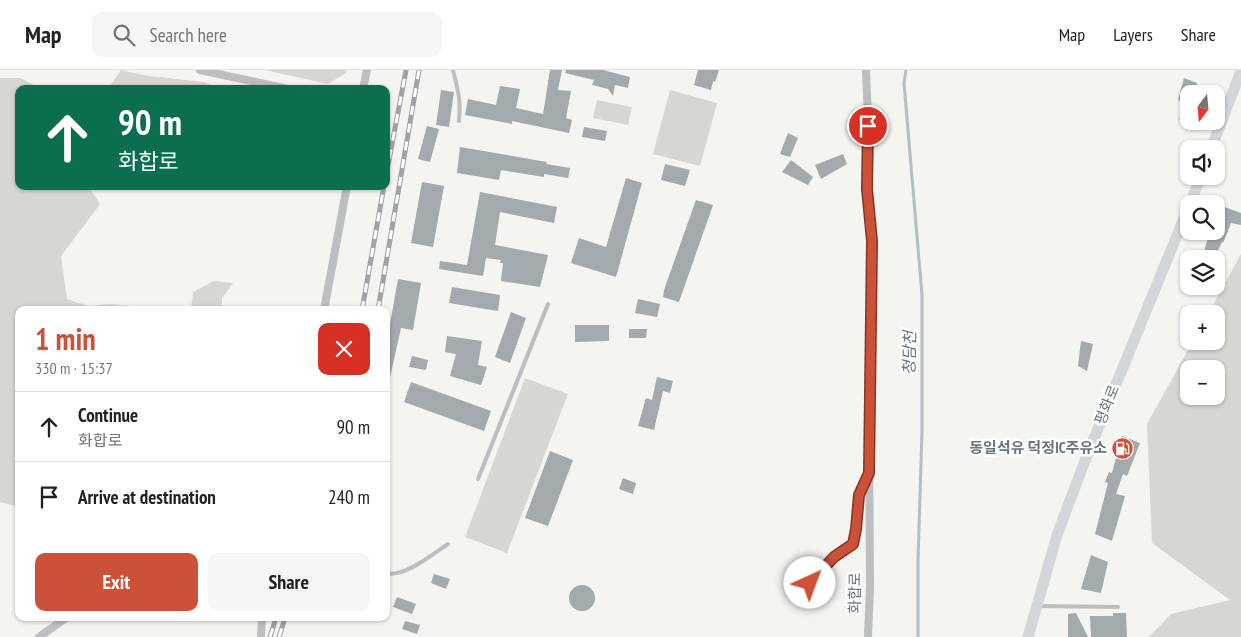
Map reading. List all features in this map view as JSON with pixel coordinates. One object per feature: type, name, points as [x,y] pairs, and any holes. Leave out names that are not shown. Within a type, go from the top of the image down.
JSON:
[{"type":"main road","points":[[1215,140],[1241,71]]},
{"type":"main road","name":"평화로","points":[[1028,637],[1057,535],[1086,458],[1180,227]]},
{"type":"street","points":[[200,70],[269,85]]},
{"type":"street","points":[[364,85],[367,70]]},
{"type":"street","name":"화합로","points":[[866,70],[869,145],[867,189],[872,241],[868,637]]},
{"type":"street","points":[[325,306],[346,190]]},
{"type":"street","points":[[40,637],[62,621]]},
{"type":"street","points":[[261,637],[262,621]]},
{"type":"lane","points":[[453,70],[461,102],[459,121]]},
{"type":"lane","points":[[478,479],[548,304]]},
{"type":"lane","points":[[798,596],[834,557],[853,544],[859,495],[869,473]]},
{"type":"lane","points":[[390,574],[409,569],[448,544]]},
{"type":"lane","points":[[1036,606],[1118,607]]},
{"type":"shaded area","points":[[121,70],[148,76],[204,82],[212,85],[111,85]]},
{"type":"shaded area","points":[[265,70],[347,70],[346,73],[328,84]]},
{"type":"shaded area","points":[[0,78],[21,78],[34,85],[15,85],[15,190],[91,190],[100,204],[61,256],[67,299],[88,306],[15,306],[15,506],[0,502]]},
{"type":"shaded area","points":[[670,90],[717,103],[700,166],[653,154]]},
{"type":"shaded area","points":[[597,100],[632,107],[628,125],[593,118]]},
{"type":"shaded area","points":[[1241,254],[1241,637],[1149,637],[1171,614],[1230,600],[1152,543],[1147,424],[1180,364],[1180,405],[1225,405],[1225,360],[1182,360],[1188,350],[1225,350],[1225,305],[1213,305],[1218,295],[1225,295],[1225,283]]},
{"type":"shaded area","points":[[214,281],[233,283],[222,298],[222,306],[191,306],[193,292]]},
{"type":"shaded area","points":[[110,304],[131,306],[88,306]]},
{"type":"shaded area","points":[[525,378],[568,394],[507,553],[465,537]]},
{"type":"building","points":[[550,70],[562,70],[558,90],[571,91],[566,118],[572,120],[569,133],[512,121],[512,124],[465,115],[468,99],[496,105],[500,86],[520,89],[516,108],[543,114]]},
{"type":"building","points":[[566,70],[603,70],[630,77],[628,88],[615,85],[613,96],[608,89],[592,85],[594,80],[565,73]]},
{"type":"building","points":[[698,70],[719,70],[711,90],[694,85]]},
{"type":"building","points":[[1184,78],[1197,83],[1197,85],[1182,85]]},
{"type":"building","points":[[441,90],[454,92],[449,127],[436,125]]},
{"type":"building","points":[[427,126],[439,129],[430,162],[418,159]]},
{"type":"building","points":[[584,127],[607,131],[605,141],[582,137]]},
{"type":"building","points":[[788,133],[798,138],[790,157],[780,154]]},
{"type":"building","points":[[460,147],[547,162],[546,164],[570,168],[568,178],[544,174],[544,177],[501,170],[499,180],[457,173]]},
{"type":"building","points":[[843,154],[847,164],[821,179],[815,165]]},
{"type":"building","points":[[791,160],[813,177],[808,185],[782,172]]},
{"type":"building","points":[[665,164],[690,170],[685,186],[661,180]]},
{"type":"building","points":[[626,178],[642,183],[616,277],[571,263],[579,238],[606,247]]},
{"type":"building","points":[[422,182],[444,186],[433,247],[411,243]]},
{"type":"building","points":[[480,192],[557,207],[554,223],[500,212],[495,245],[548,255],[540,287],[501,281],[503,263],[500,263],[501,260],[486,258],[483,276],[439,269],[440,261],[467,265]]},
{"type":"building","points":[[696,200],[713,205],[679,302],[663,297],[664,290]]},
{"type":"building","points":[[1225,207],[1241,213],[1241,225],[1231,223],[1225,238]]},
{"type":"building","points":[[1207,240],[1224,240],[1218,250],[1205,250]]},
{"type":"building","points":[[398,279],[421,283],[413,330],[401,328],[390,378],[390,324]]},
{"type":"building","points":[[452,287],[500,295],[498,311],[449,303]]},
{"type":"building","points":[[638,299],[660,304],[657,317],[635,313]]},
{"type":"building","points":[[511,312],[526,318],[510,363],[495,357]]},
{"type":"building","points":[[575,325],[609,325],[609,341],[575,342]]},
{"type":"building","points":[[629,329],[647,329],[646,338],[629,338]]},
{"type":"building","points":[[447,336],[482,341],[478,365],[487,367],[481,385],[450,376],[456,354],[445,352]]},
{"type":"building","points":[[1081,341],[1093,344],[1087,371],[1078,366]]},
{"type":"building","points":[[412,356],[428,360],[426,370],[409,367]]},
{"type":"building","points":[[657,377],[673,381],[670,393],[663,391],[654,430],[638,426],[646,398],[652,400]]},
{"type":"building","points":[[411,382],[491,411],[484,431],[404,402]]},
{"type":"building","points":[[1122,436],[1140,443],[1127,476],[1123,474],[1116,494],[1125,496],[1112,541],[1095,534],[1108,483],[1105,482],[1109,472],[1112,473]]},
{"type":"building","points":[[550,451],[573,460],[548,526],[525,518]]},
{"type":"building","points":[[623,478],[636,483],[633,494],[619,489]]},
{"type":"building","points":[[1091,555],[1108,562],[1101,593],[1081,589]]},
{"type":"building","points":[[434,574],[450,579],[446,589],[431,583]]},
{"type":"building","points":[[582,585],[591,589],[595,598],[591,607],[582,611],[573,607],[569,598],[573,589]]},
{"type":"building","points":[[397,597],[416,604],[412,614],[393,607]]},
{"type":"building","points":[[1076,613],[1088,637],[1068,637],[1068,614]]},
{"type":"building","points":[[1113,613],[1126,613],[1127,637],[1091,637],[1090,616],[1113,616]]},
{"type":"building","points":[[405,621],[420,625],[417,634],[402,629]]},
{"type":"waterway","name":"청담천","points":[[906,70],[904,83],[922,295],[922,431],[918,637]]},
{"type":"railway","points":[[390,155],[406,70]]},
{"type":"railway","points":[[379,306],[419,70]]},
{"type":"railway","points":[[363,306],[383,190]]},
{"type":"railway","points":[[270,637],[275,621]]},
{"type":"railway","points":[[279,637],[284,621]]},
{"type":"place","name":"동일석유 덕정IC주유소","points":[[1123,448]]},
{"type":"route","points":[[810,583],[834,557],[853,544],[859,495],[869,473],[872,241],[867,189],[868,126]]}]
